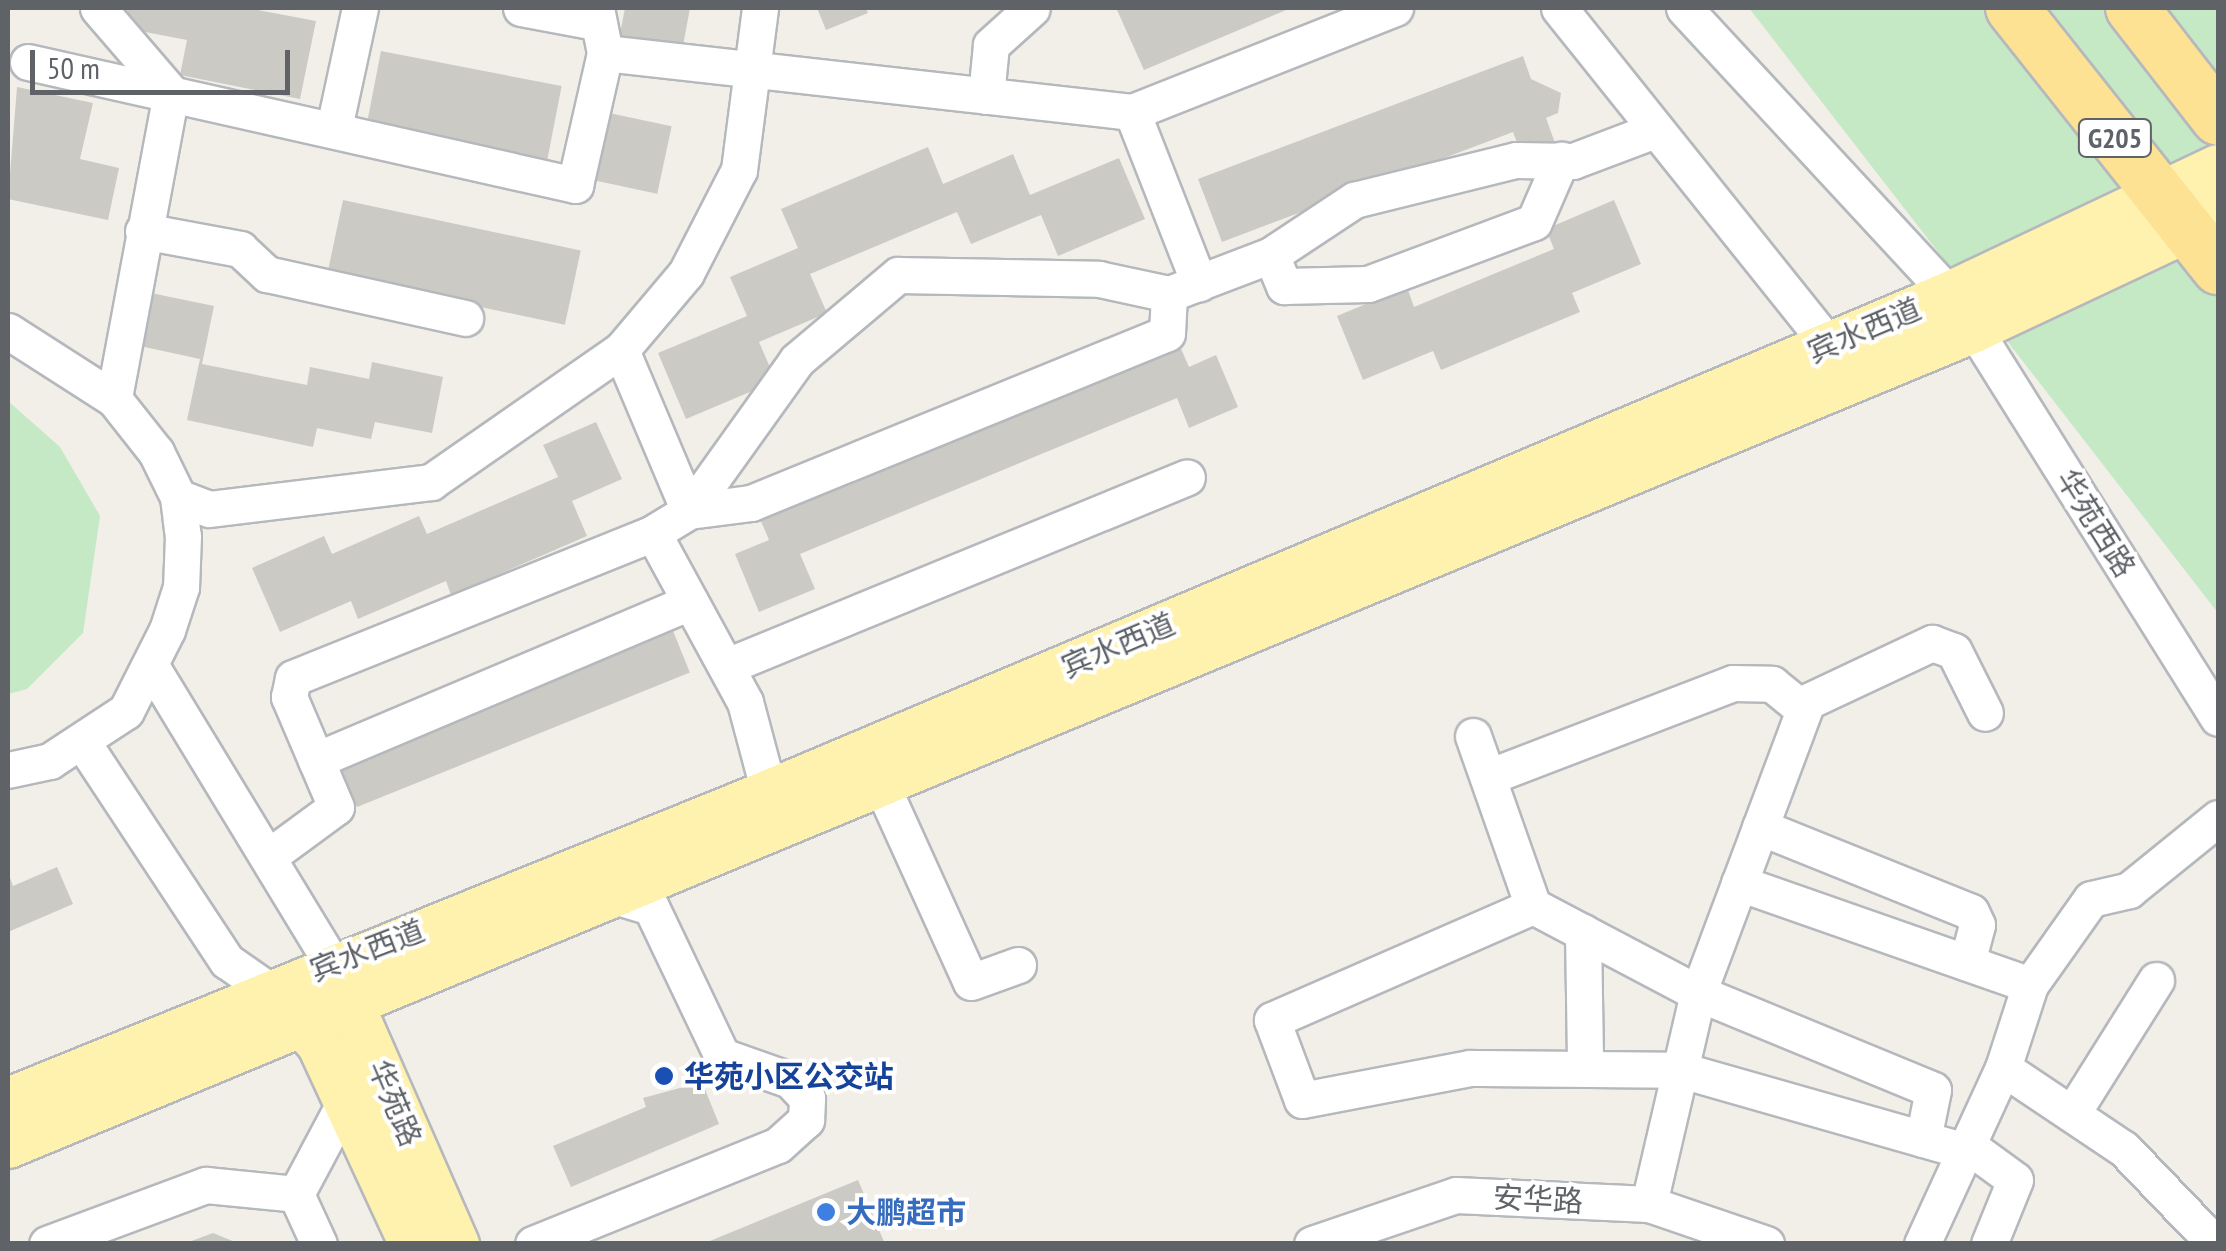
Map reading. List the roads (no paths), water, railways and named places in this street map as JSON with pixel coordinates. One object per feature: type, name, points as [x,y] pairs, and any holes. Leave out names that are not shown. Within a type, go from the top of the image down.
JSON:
[{"type":"highway","name":"G205","points":[[2012,8],[2197,228]]},
{"type":"highway","points":[[2132,8],[2218,120]]},
{"type":"main road","name":"宾水西道","points":[[8,1100],[220,1032],[310,997],[611,895],[881,784],[1961,312],[2197,228],[2218,167]]},
{"type":"main road","name":"宾水西道","points":[[310,997],[769,792],[1829,345],[1961,312]]},
{"type":"main road","name":"华苑路","points":[[310,997],[445,1242]]},
{"type":"main road","name":"宾水西道","points":[[8,1145],[220,1032]]},
{"type":"main road","points":[[220,1032],[285,1053],[356,1084]]},
{"type":"street","points":[[98,8],[171,93]]},
{"type":"street","points":[[334,128],[360,8]]},
{"type":"street","points":[[520,8],[756,72],[1132,112],[1395,8]]},
{"type":"street","points":[[178,497],[210,510],[430,482],[620,350],[686,273],[739,170],[756,72],[760,8]]},
{"type":"street","points":[[986,96],[991,45],[1032,8]]},
{"type":"street","points":[[1559,8],[1829,345]]},
{"type":"street","name":"华苑西路","points":[[1684,8],[1961,312],[2218,718]]},
{"type":"street","points":[[28,62],[575,185],[599,28]]},
{"type":"street","points":[[114,399],[171,93]]},
{"type":"street","points":[[689,510],[751,503],[1166,334],[1184,288],[1132,112]]},
{"type":"street","points":[[268,858],[336,807],[289,697],[293,678],[653,533],[689,510],[797,360],[898,274],[1099,279],[1184,288],[1271,255],[1354,200],[1516,160],[1561,160],[1656,130]]},
{"type":"street","points":[[1271,255],[1284,286],[1368,284],[1534,222],[1561,160]]},
{"type":"street","points":[[144,231],[240,249],[267,274],[466,318]]},
{"type":"street","points":[[8,332],[114,399],[156,452],[178,497],[181,587],[151,666],[126,710],[83,743],[50,761],[8,770]]},
{"type":"street","points":[[620,350],[689,510]]},
{"type":"street","points":[[727,666],[1188,476]]},
{"type":"street","points":[[653,533],[746,702],[769,792]]},
{"type":"street","points":[[316,760],[690,602]]},
{"type":"street","points":[[1650,1204],[1698,992],[1760,827],[1800,705],[1932,643],[1954,651],[1985,713]]},
{"type":"street","points":[[151,666],[268,858],[310,997]]},
{"type":"street","points":[[1488,777],[1733,683],[1772,684],[1800,705]]},
{"type":"street","points":[[1474,736],[1532,906],[1698,992],[1933,1090],[1924,1139]]},
{"type":"street","points":[[83,743],[227,961],[310,997]]},
{"type":"street","points":[[881,784],[970,982],[1018,965]]},
{"type":"street","points":[[1922,1244],[2003,1068],[2030,985],[2091,899],[2129,890],[2218,818]]},
{"type":"street","points":[[1760,827],[1971,912],[1977,925],[1967,962]]},
{"type":"street","points":[[1739,882],[2030,985]]},
{"type":"street","points":[[532,1244],[778,1145],[806,1120],[807,1098],[790,1080],[722,1056],[651,908],[611,895]]},
{"type":"street","points":[[1532,906],[1272,1020],[1302,1100],[1470,1068],[1585,1064],[1680,1070],[1966,1148],[2015,1180],[1990,1244]]},
{"type":"street","points":[[1583,932],[1585,1064]]},
{"type":"street","points":[[2073,1112],[2156,980]]},
{"type":"street","points":[[2003,1068],[2124,1150],[2215,1244]]},
{"type":"street","points":[[296,1194],[356,1084]]},
{"type":"street","points":[[46,1244],[206,1184],[296,1194]]},
{"type":"street","points":[[296,1194],[319,1244]]},
{"type":"street","name":"安华路","points":[[1312,1244],[1456,1195],[1650,1204],[1766,1244]]},
{"type":"place","name":"华苑小区公交站","points":[[664,1076]]},
{"type":"place","name":"大鹏超市","points":[[826,1212]]}]
